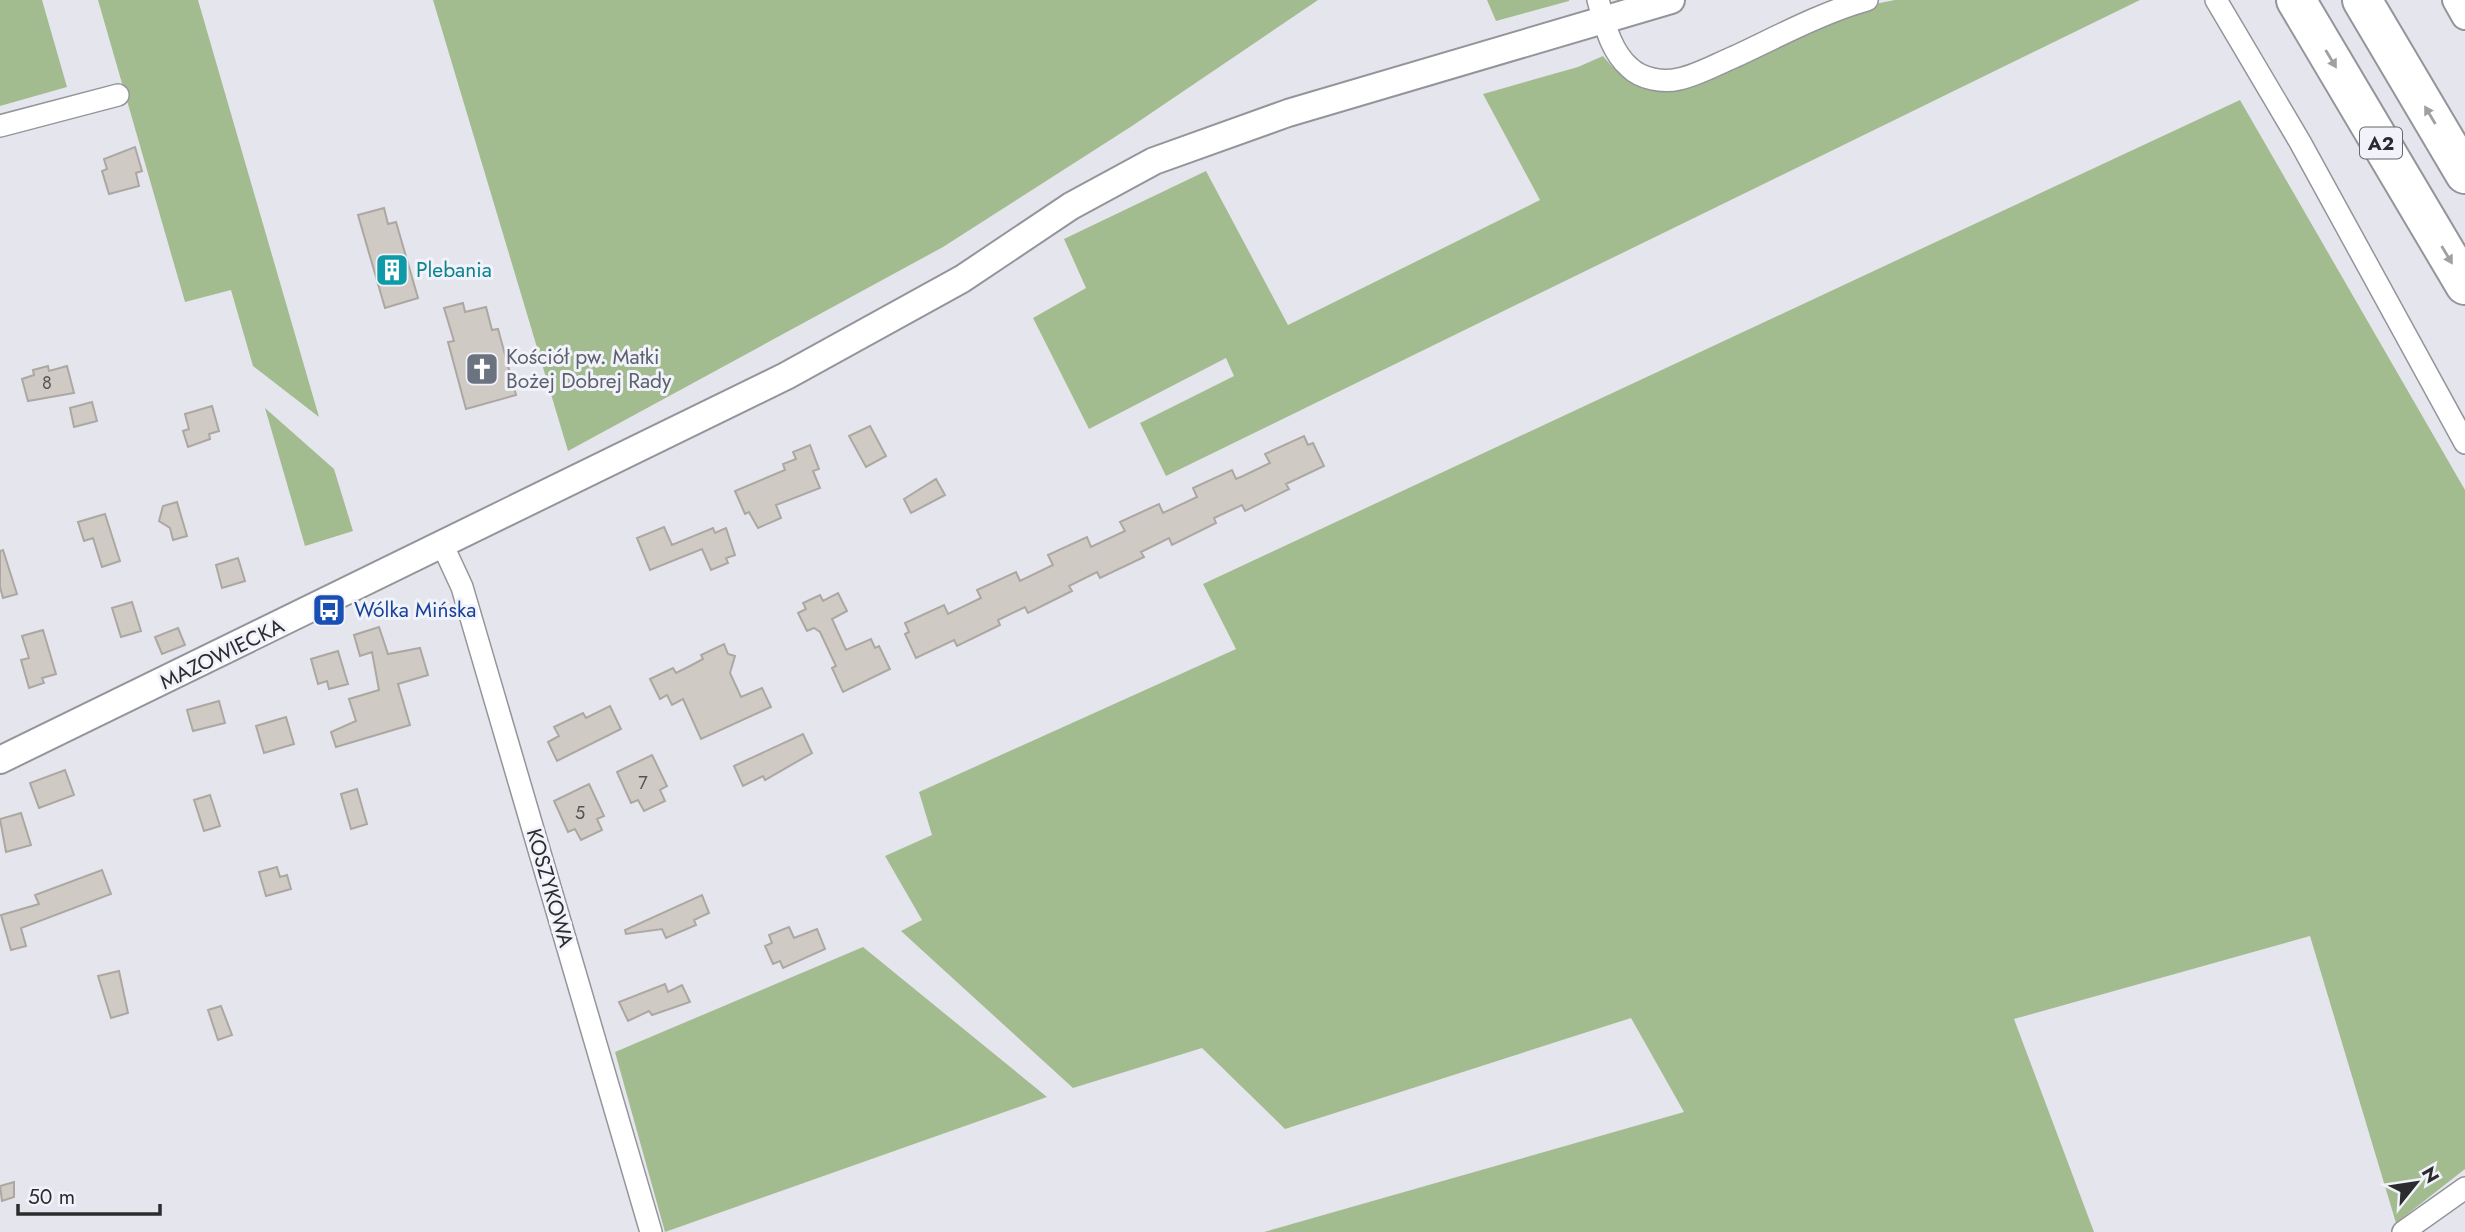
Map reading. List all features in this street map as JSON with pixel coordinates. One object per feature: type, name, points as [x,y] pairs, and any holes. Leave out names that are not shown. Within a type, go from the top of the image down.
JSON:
[{"type":"highway","name":"A2","points":[[2297,0],[2465,285]]},
{"type":"highway","name":"A2","points":[[2362,0],[2465,174]]},
{"type":"street","name":"MAZOWIECKA","points":[[0,760],[443,546],[877,328],[962,279],[1072,206],[1154,161],[1244,127],[1601,10],[1671,0]]},
{"type":"street","points":[[1601,10],[1613,46],[1631,70],[1655,79],[1668,80],[1701,72],[1832,11],[1867,0]]},
{"type":"street","points":[[2216,0],[2300,142],[2465,443]]},
{"type":"street","points":[[2456,0],[2465,16]]},
{"type":"street","points":[[0,126],[118,95]]},
{"type":"street","name":"KOSZYKOWA","points":[[443,546],[462,587],[651,1232]]},
{"type":"street","points":[[2403,1232],[2465,1188]]},
{"type":"green space","points":[[0,0],[42,0],[67,87],[0,106]]},
{"type":"green space","points":[[98,0],[198,0],[319,417],[253,366],[231,290],[185,302]]},
{"type":"green space","points":[[433,0],[1318,0],[1132,126],[943,247],[568,451]]},
{"type":"green space","points":[[1487,0],[1569,0],[1569,1],[1496,21]]},
{"type":"green space","points":[[1895,0],[2140,0],[1166,476],[1140,423],[1234,376],[1226,358],[1089,429],[1033,318],[1086,288],[1064,239],[1206,171],[1288,325],[1540,200],[1483,94],[1578,67],[1603,56],[1618,72],[1634,83],[1653,90],[1675,91],[1865,6]]},
{"type":"green space","points":[[2240,100],[2465,490],[2465,1169],[2396,1223],[2310,936],[2014,1019],[2094,1232],[1264,1232],[1684,1112],[1631,1018],[1285,1129],[1202,1048],[1073,1088],[901,931],[922,920],[885,856],[932,835],[919,792],[1236,649],[1203,584]]},
{"type":"green space","points":[[265,408],[334,469],[353,531],[305,546]]},
{"type":"green space","points":[[863,947],[1047,1097],[665,1232],[615,1052]]},
{"type":"building","points":[[135,147],[142,171],[136,173],[139,186],[109,194],[102,171],[107,169],[104,159]]},
{"type":"building","name":"Plebania","points":[[384,208],[388,224],[396,222],[418,298],[385,308],[358,215]]},
{"type":"building","name":"Kościół pw. Matki Bożej Dobrej Rady","points":[[463,303],[465,312],[486,307],[492,330],[498,329],[516,395],[466,409],[448,342],[454,341],[444,308]]},
{"type":"building","points":[[48,366],[49,371],[67,366],[74,393],[28,401],[22,379],[34,375],[33,370]]},
{"type":"building","points":[[92,402],[97,421],[74,427],[70,408]]},
{"type":"building","points":[[212,406],[219,431],[209,434],[210,439],[188,447],[183,431],[189,429],[185,414]]},
{"type":"building","points":[[870,426],[886,456],[866,467],[849,436]]},
{"type":"building","points":[[1304,436],[1308,445],[1313,443],[1324,466],[1286,484],[1289,489],[1245,511],[1242,505],[1214,518],[1216,523],[1172,545],[1169,538],[1141,552],[1144,557],[1100,578],[1097,572],[1069,586],[1072,591],[1028,613],[1025,607],[998,620],[1000,625],[957,646],[954,640],[916,658],[905,634],[909,632],[905,623],[944,605],[948,614],[981,598],[977,590],[1016,572],[1020,581],[1053,565],[1048,555],[1087,537],[1091,547],[1125,531],[1120,522],[1159,504],[1163,513],[1197,497],[1193,488],[1232,470],[1236,479],[1243,476],[1270,463],[1265,454]]},
{"type":"building","points":[[810,445],[819,469],[813,471],[820,488],[776,505],[781,518],[758,528],[749,512],[745,514],[735,491],[785,470],[783,464],[796,459],[793,452]]},
{"type":"building","points":[[936,479],[945,495],[911,513],[904,499]]},
{"type":"building","points":[[177,502],[187,536],[173,540],[170,528],[159,521],[163,506]]},
{"type":"building","points":[[105,514],[120,561],[102,567],[93,538],[84,541],[78,522]]},
{"type":"building","points":[[664,527],[672,545],[713,528],[715,533],[726,528],[735,555],[726,558],[728,563],[711,570],[702,549],[650,570],[637,538]]},
{"type":"building","points":[[3,550],[17,594],[3,598],[0,587],[0,551]]},
{"type":"building","points":[[238,558],[245,581],[222,588],[216,565]]},
{"type":"building","points":[[838,593],[847,611],[832,619],[846,650],[871,639],[875,648],[879,646],[890,669],[843,692],[832,668],[836,666],[820,632],[814,628],[807,631],[798,613],[806,609],[803,603],[820,595],[823,601]]},
{"type":"building","points":[[132,602],[141,631],[121,637],[112,608]]},
{"type":"building","points":[[379,627],[388,654],[420,648],[428,675],[398,684],[410,725],[336,747],[331,732],[356,721],[349,699],[379,690],[372,652],[360,656],[354,635]]},
{"type":"building","points":[[178,628],[185,645],[162,654],[155,637]]},
{"type":"building","points":[[43,630],[56,674],[42,678],[44,683],[29,688],[21,660],[29,658],[22,636]]},
{"type":"building","points":[[724,644],[728,654],[735,656],[730,673],[741,697],[762,688],[771,707],[701,739],[683,699],[672,705],[667,695],[660,699],[650,679],[673,668],[676,673],[703,659],[701,655]]},
{"type":"building","points":[[338,651],[348,684],[329,689],[327,681],[318,684],[311,659]]},
{"type":"building","points":[[219,701],[225,723],[193,731],[187,710]]},
{"type":"building","points":[[610,706],[621,729],[557,761],[548,742],[559,736],[554,727],[583,713],[586,718]]},
{"type":"building","points":[[286,717],[294,744],[264,753],[256,726]]},
{"type":"building","points":[[803,734],[812,753],[765,780],[763,776],[743,786],[734,766]]},
{"type":"building","points":[[652,755],[667,786],[660,790],[665,801],[644,811],[638,800],[631,803],[617,772]]},
{"type":"building","points":[[65,770],[74,795],[39,808],[30,783]]},
{"type":"building","points":[[589,784],[604,816],[597,819],[602,830],[581,840],[575,829],[568,832],[554,801]]},
{"type":"building","points":[[357,789],[367,824],[351,829],[341,794]]},
{"type":"building","points":[[210,795],[220,826],[204,831],[194,800]]},
{"type":"building","points":[[21,813],[31,845],[6,852],[0,819]]},
{"type":"building","points":[[277,867],[280,877],[287,875],[291,889],[266,896],[259,872]]},
{"type":"building","points":[[102,870],[111,894],[21,928],[26,946],[11,950],[1,915],[39,904],[35,895]]},
{"type":"building","points":[[702,895],[709,913],[694,920],[696,925],[666,938],[662,929],[626,934],[625,930]]},
{"type":"building","points":[[789,927],[794,938],[817,929],[825,949],[783,968],[780,961],[773,964],[765,946],[772,943],[769,935]]},
{"type":"building","points":[[119,971],[128,1013],[111,1018],[98,976]]},
{"type":"building","points":[[665,984],[668,992],[682,985],[690,1002],[652,1015],[649,1011],[628,1021],[619,1002]]},
{"type":"building","points":[[221,1006],[232,1035],[218,1040],[208,1010]]},
{"type":"building","points":[[14,1182],[14,1197],[2,1201],[0,1186]]},
{"type":"place","name":"Plebania","points":[[392,270]]},
{"type":"place","name":"Kościół pw. Matki Bożej Dobrej Rady","points":[[482,369]]},
{"type":"place","name":"Wólka Mińska","points":[[329,610]]}]
